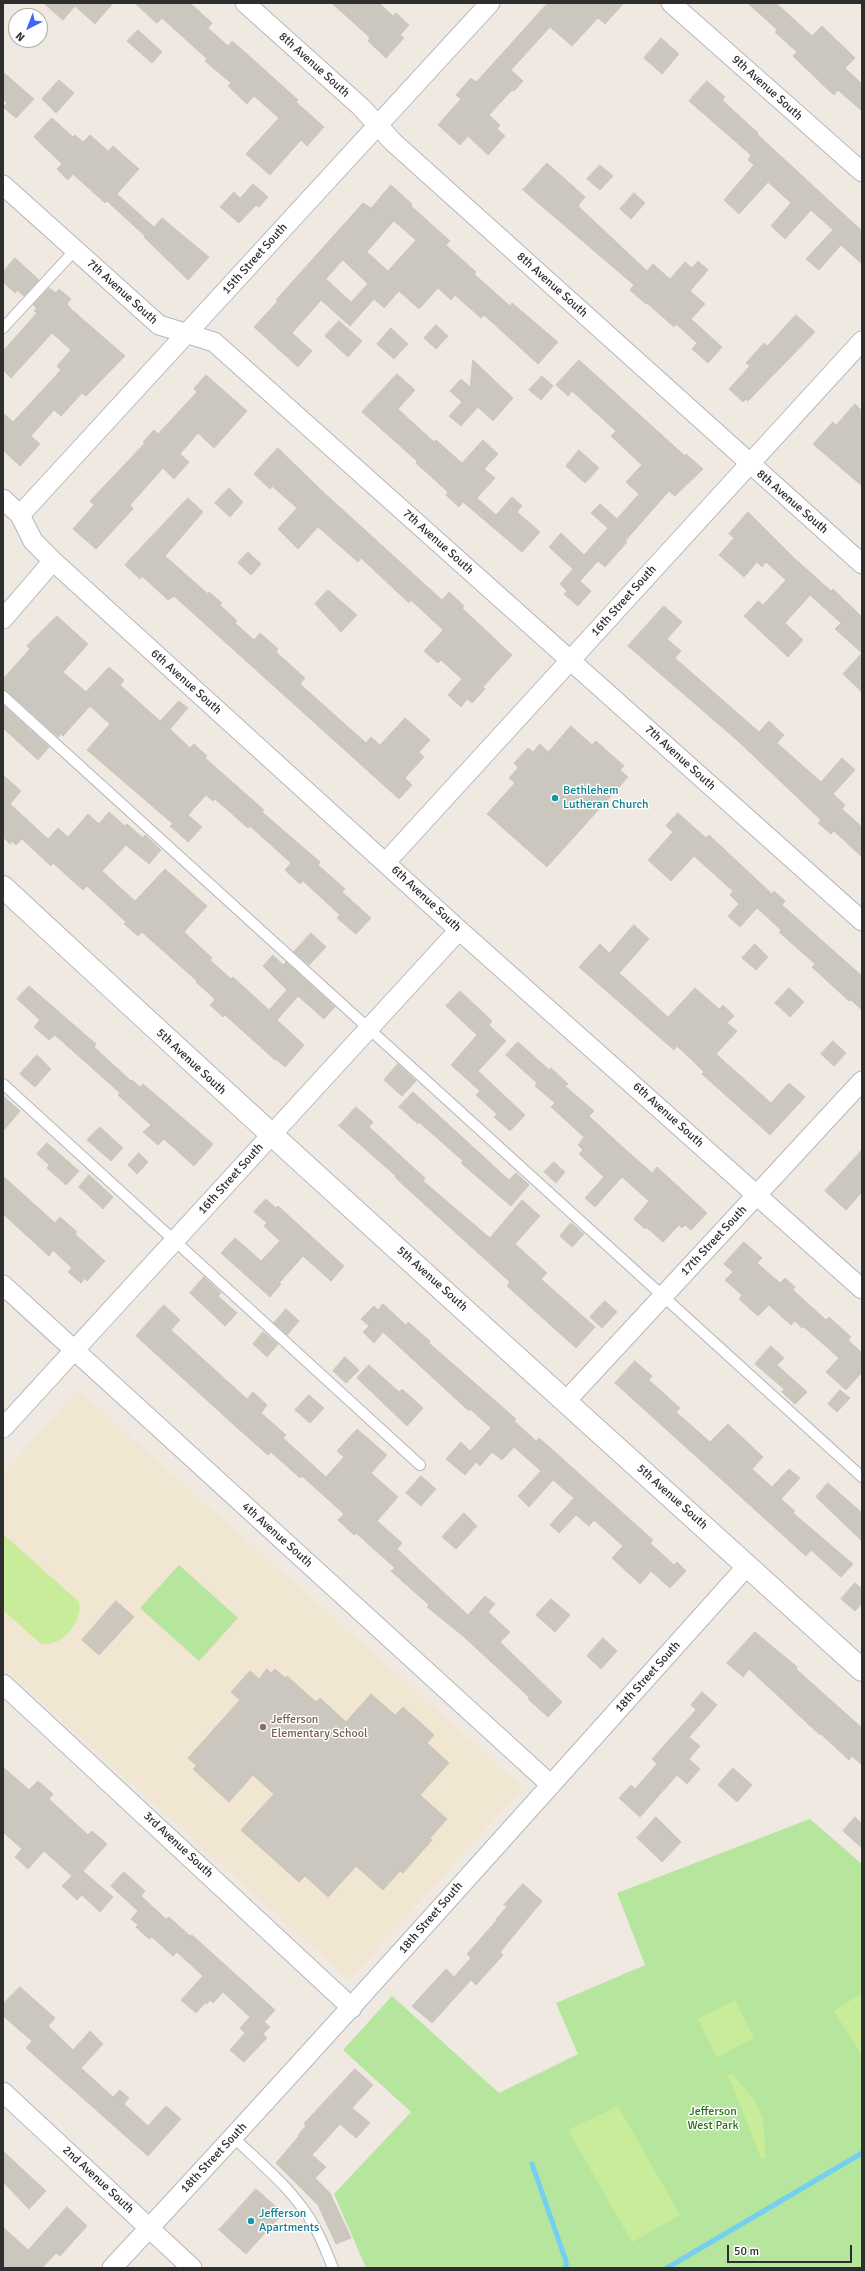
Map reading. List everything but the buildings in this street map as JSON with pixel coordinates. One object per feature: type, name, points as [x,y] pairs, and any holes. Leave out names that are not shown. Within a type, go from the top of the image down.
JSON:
[{"type":"street","name":"8th Avenue South","points":[[245,3],[361,107],[393,142],[749,464],[862,564]]},
{"type":"street","name":"15th Street South","points":[[20,515],[188,333],[377,124],[490,3]]},
{"type":"street","name":"9th Avenue South","points":[[671,3],[862,172]]},
{"type":"street","name":"7th Avenue South","points":[[3,185],[159,325],[214,342],[862,922]]},
{"type":"street","name":"16th Street South","points":[[386,862],[862,341]]},
{"type":"street","name":"6th Avenue South","points":[[3,499],[20,515],[32,540],[53,561],[386,862],[458,930],[862,1289]]},
{"type":"street","points":[[3,619],[53,561]]},
{"type":"street","name":"5th Avenue South","points":[[3,887],[271,1136],[862,1670]]},
{"type":"street","name":"16th Street South","points":[[3,1428],[458,930]]},
{"type":"street","name":"17th Street South","points":[[566,1401],[862,1081]]},
{"type":"street","name":"4th Avenue South","points":[[3,1285],[551,1785]]},
{"type":"street","name":"18th Street South","points":[[112,2268],[352,2008],[505,1834],[551,1785],[747,1566]]},
{"type":"street","name":"3rd Avenue South","points":[[3,1684],[352,2008]]},
{"type":"street","name":"2nd Avenue South","points":[[3,2092],[192,2268]]},
{"type":"lane","points":[[3,328],[76,249]]},
{"type":"lane","points":[[3,696],[247,916],[367,1030],[862,1477]]},
{"type":"lane","points":[[3,1084],[174,1242],[420,1465]]},
{"type":"lane","points":[[233,2137],[287,2189],[302,2208],[314,2225],[333,2268]]},
{"type":"shaded area","name":"Jefferson Elementary School","points":[[78,1390],[523,1787],[349,1980],[3,1667],[3,1473]]},
{"type":"green space","points":[[3,1534],[79,1602],[80,1609],[74,1625],[69,1632],[56,1642],[41,1644],[3,1610]]},
{"type":"green space","points":[[179,1565],[238,1618],[199,1661],[140,1608]]},
{"type":"green space","name":"Jefferson West Park","points":[[810,1819],[862,1864],[862,2268],[366,2268],[334,2194],[411,2112],[343,2050],[392,1996],[499,2093],[578,2054],[556,2003],[645,1965],[617,1893]]},
{"type":"green space","points":[[862,1993],[862,2056],[834,2011]]},
{"type":"green space","points":[[735,2000],[754,2038],[717,2057],[698,2019]]},
{"type":"green space","points":[[732,2073],[757,2104],[763,2120],[766,2158],[761,2158],[731,2082],[727,2077]]},
{"type":"green space","points":[[618,2106],[680,2215],[632,2242],[568,2130]]},
{"type":"waterway","points":[[667,2268],[862,2153]]},
{"type":"waterway","points":[[532,2164],[566,2261],[566,2268]]},
{"type":"place","name":"Bethlehem Lutheran Church","points":[[555,798]]},
{"type":"place","name":"Jefferson Elementary School","points":[[263,1727]]},
{"type":"place","name":"Jefferson Apartments","points":[[251,2221]]}]
